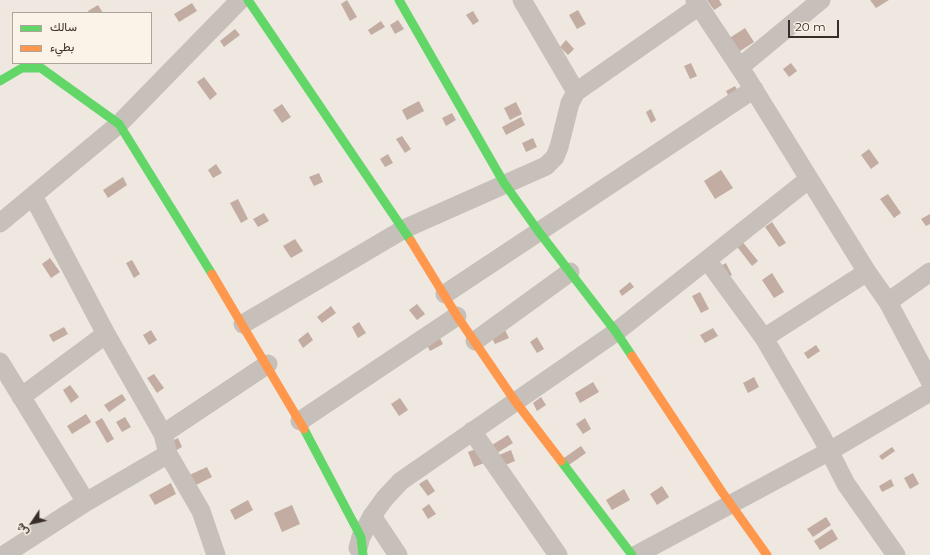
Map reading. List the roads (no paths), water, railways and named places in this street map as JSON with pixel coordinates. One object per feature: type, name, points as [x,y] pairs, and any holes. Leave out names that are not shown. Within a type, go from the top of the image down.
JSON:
[{"type":"street","points":[[0,222],[119,124],[240,0]]},
{"type":"street","points":[[248,0],[404,229],[458,316],[515,402],[632,555]]},
{"type":"street","points":[[399,0],[504,183],[539,232],[616,332],[767,555]]},
{"type":"street","points":[[522,0],[576,92]]},
{"type":"street","points":[[740,67],[821,0]]},
{"type":"street","points":[[243,324],[404,229],[504,183],[546,166],[555,157],[570,103],[576,92],[697,3],[740,67],[809,179],[888,302],[930,381]]},
{"type":"street","points":[[0,81],[22,68],[41,68],[119,124],[268,364],[300,421],[360,549]]},
{"type":"street","points":[[445,294],[754,89]]},
{"type":"street","points":[[360,549],[372,516],[385,498],[402,481],[616,332],[809,179]]},
{"type":"street","points":[[33,196],[106,334],[162,434],[168,454],[201,510],[216,555]]},
{"type":"street","points":[[706,260],[764,338],[822,438],[846,484],[896,555]]},
{"type":"street","points":[[475,341],[570,272]]},
{"type":"street","points":[[764,338],[868,272]]},
{"type":"street","points":[[888,302],[930,272]]},
{"type":"street","points":[[300,421],[458,316]]},
{"type":"street","points":[[21,397],[106,334]]},
{"type":"street","points":[[0,362],[86,502]]},
{"type":"street","points":[[162,434],[268,364]]},
{"type":"street","points":[[636,555],[828,452],[930,392]]},
{"type":"street","points":[[472,431],[558,555]]},
{"type":"street","points":[[4,555],[86,502],[168,454]]},
{"type":"street","points":[[372,516],[398,555]]}]
